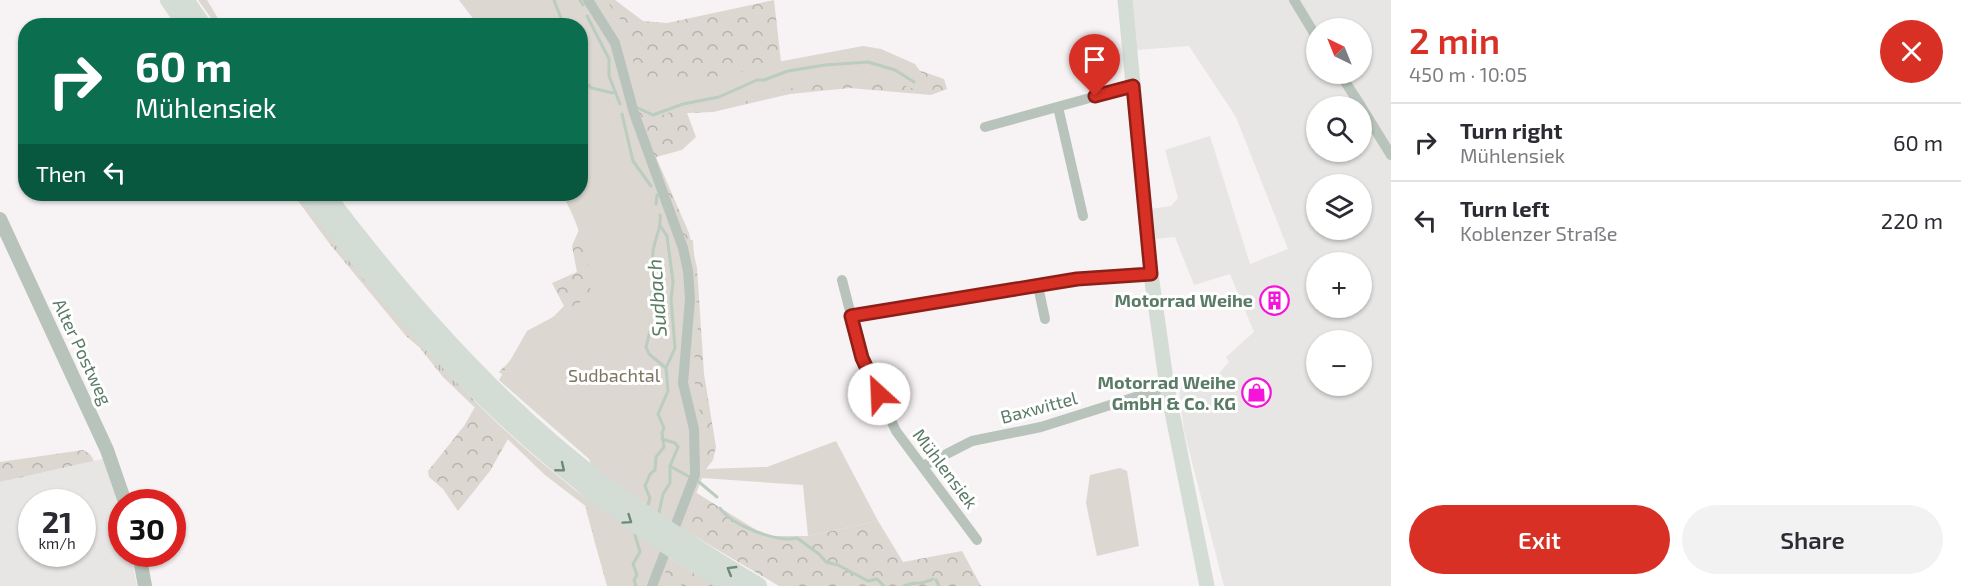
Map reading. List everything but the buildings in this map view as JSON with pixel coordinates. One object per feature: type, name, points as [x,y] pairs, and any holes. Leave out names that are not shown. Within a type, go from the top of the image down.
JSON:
[{"type":"highway","points":[[169,0],[181,18]]},
{"type":"highway","points":[[185,0],[197,18]]},
{"type":"highway","points":[[314,201],[371,273],[467,381],[523,435],[700,559],[730,586]]},
{"type":"highway","points":[[330,201],[380,265],[476,371],[586,479]]},
{"type":"highway","points":[[700,559],[758,586]]},
{"type":"main road","points":[[1125,0],[1151,274],[1167,387],[1207,586]]},
{"type":"street","points":[[588,0],[615,43],[634,113],[683,248],[688,271],[690,299],[683,383],[694,429],[695,475],[682,514],[652,586]]},
{"type":"street","points":[[1294,0],[1306,20]]},
{"type":"street","points":[[985,127],[1133,86]]},
{"type":"street","points":[[1058,107],[1083,216]]},
{"type":"street","points":[[1372,125],[1391,155]]},
{"type":"street","name":"Alter Postweg","points":[[0,219],[102,440],[120,489]]},
{"type":"street","points":[[851,316],[1077,279],[1151,274]]},
{"type":"street","name":"Mühlensiek","points":[[842,280],[862,358],[896,430],[977,540]]},
{"type":"street","points":[[1038,286],[1045,319]]},
{"type":"street","name":"Baxwittel","points":[[923,466],[972,441],[1041,427],[1167,387]]},
{"type":"street","points":[[142,567],[145,586]]},
{"type":"shaded area","points":[[1131,0],[1391,0],[1391,586],[1224,586],[1184,431],[1178,381],[1215,378],[1229,362],[1226,357],[1254,332],[1230,274],[1194,285],[1175,237],[1155,239],[1151,209],[1171,206],[1178,198],[1165,150],[1210,136],[1250,264],[1288,249],[1236,117],[1189,46],[1136,50]]},
{"type":"shaded area","points":[[103,459],[113,489],[108,489],[108,567],[133,567],[137,586],[0,586],[0,482]]},
{"type":"green space","points":[[198,0],[207,0],[218,18],[211,18]]},
{"type":"green space","name":"Sudbachtal","points":[[459,0],[606,0],[623,23],[637,75],[642,80],[726,76],[772,63],[863,46],[881,49],[915,64],[934,90],[925,85],[922,92],[877,75],[781,90],[722,109],[692,104],[650,120],[632,105],[680,240],[693,240],[698,326],[693,371],[706,451],[703,471],[706,469],[767,467],[836,441],[878,521],[808,536],[803,485],[702,478],[682,531],[673,525],[665,575],[683,586],[608,586],[595,543],[586,499],[577,491],[592,467],[589,459],[499,380],[527,331],[590,297],[589,272],[583,243],[566,201],[588,201],[588,18],[473,18]]},
{"type":"green space","name":"Sudbachtal","points":[[567,0],[615,0],[643,21],[667,23],[774,0],[781,62],[870,53],[944,79],[947,89],[931,95],[850,88],[790,94],[713,112],[687,113],[696,137],[682,150],[656,157],[689,233],[697,268],[704,374],[716,447],[713,460],[700,477],[622,470],[499,372],[564,306],[552,283],[577,272],[572,246],[581,225],[581,201],[588,201],[588,18],[576,18]]},
{"type":"green space","points":[[298,201],[308,201],[403,321],[468,394],[514,438],[595,506],[592,511],[545,475],[443,377],[329,243]]},
{"type":"green space","points":[[475,407],[508,439],[490,471],[458,511],[443,489],[429,477],[428,471],[464,426]]},
{"type":"green space","points":[[83,450],[90,454],[94,461],[0,482],[0,462]]},
{"type":"green space","points":[[1120,468],[1127,471],[1139,546],[1097,556],[1086,503],[1090,475]]},
{"type":"green space","points":[[695,492],[766,536],[808,536],[878,521],[903,562],[962,551],[981,586],[779,586],[679,527]]},
{"type":"green space","points":[[585,506],[592,510],[715,586],[607,586]]},
{"type":"waterway","name":"Sudbach","points":[[554,0],[561,18]]},
{"type":"waterway","name":"Sudbach","points":[[580,0],[583,5]]},
{"type":"waterway","name":"Sudbach","points":[[587,16],[609,59],[609,76],[620,104]]},
{"type":"waterway","points":[[638,108],[653,115],[683,104],[719,97],[757,80],[764,80],[788,71],[825,65],[868,62],[895,70],[914,82]]},
{"type":"waterway","name":"Sudbach","points":[[588,85],[613,93]]},
{"type":"waterway","name":"Sudbach","points":[[622,114],[633,161],[651,186]]},
{"type":"waterway","name":"Sudbach","points":[[656,204],[657,195]]},
{"type":"waterway","name":"Sudbach","points":[[660,215],[660,225],[653,252],[655,280],[651,298],[657,309],[655,325],[650,331],[646,347],[649,354],[666,368]]},
{"type":"waterway","name":"Sudbach","points":[[647,508],[650,498],[645,486],[650,474],[655,470],[656,457],[664,447],[662,433],[664,428],[658,414],[668,391],[666,368],[675,348],[671,299],[673,282],[667,236],[661,227]]},
{"type":"waterway","name":"Sudbach","points":[[659,513],[663,494],[670,483],[670,466],[678,447],[675,443],[662,439]]},
{"type":"waterway","points":[[670,466],[688,476]]},
{"type":"waterway","points":[[699,482],[717,497]]},
{"type":"waterway","points":[[720,508],[734,521],[755,531],[778,538],[797,538],[826,562],[838,565],[868,581],[877,579],[884,586]]},
{"type":"waterway","name":"Sudbach","points":[[636,586],[634,580],[637,575],[633,564],[640,552],[635,535],[637,530]]},
{"type":"waterway","points":[[904,586],[933,579]]},
{"type":"waterway","points":[[936,580],[939,586]]},
{"type":"place","name":"Motorrad Weihe","points":[[1274,301]]},
{"type":"place","name":"Motorrad Weihe GmbH & Co. KG","points":[[1257,393]]},
{"type":"route","points":[[879,394],[862,358],[851,316],[1077,279],[1151,274],[1133,86],[1095,96]]}]
